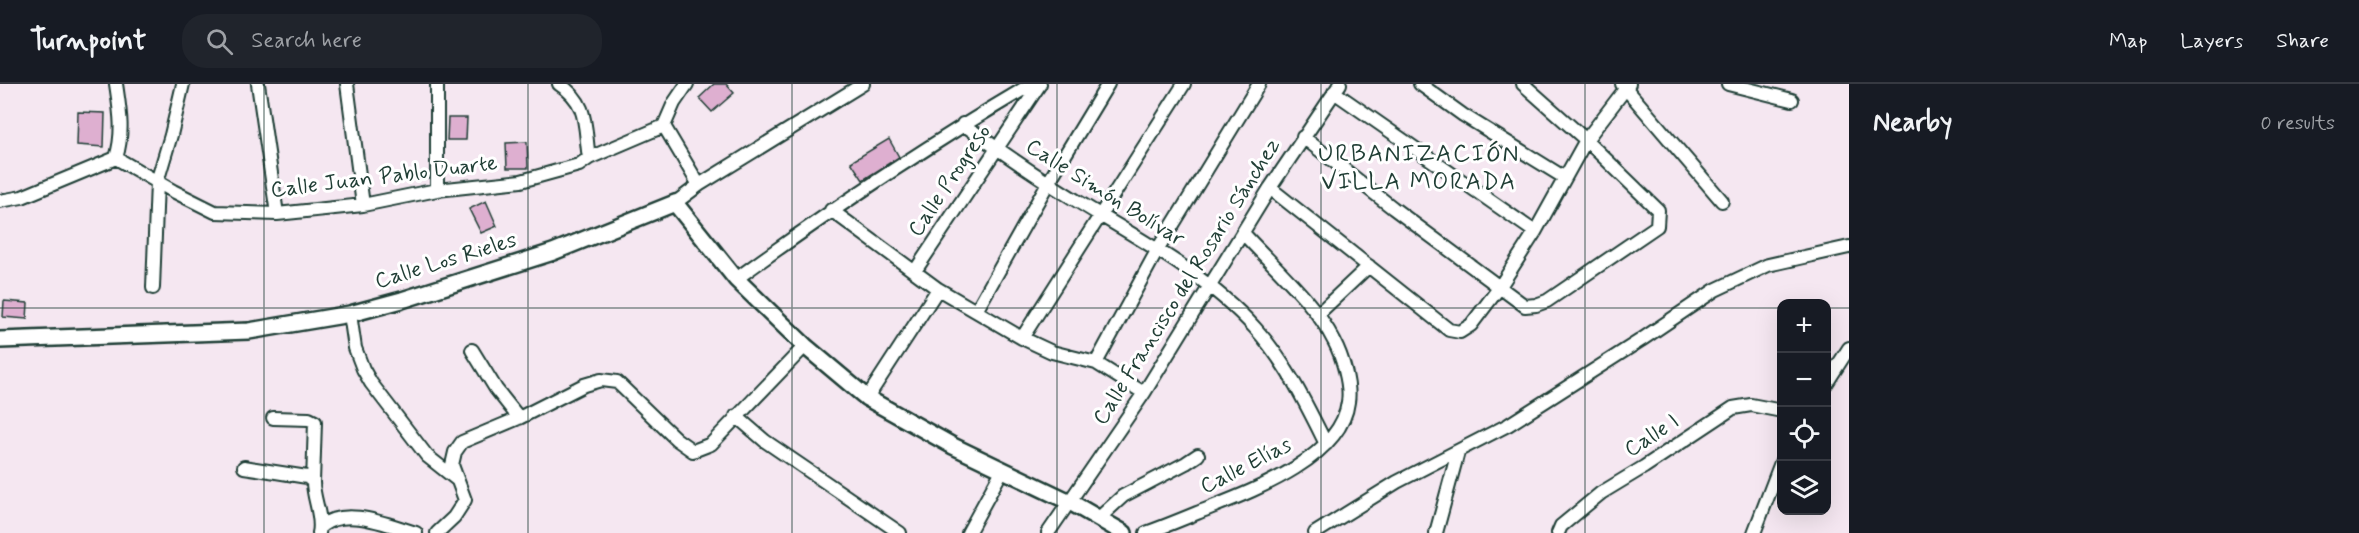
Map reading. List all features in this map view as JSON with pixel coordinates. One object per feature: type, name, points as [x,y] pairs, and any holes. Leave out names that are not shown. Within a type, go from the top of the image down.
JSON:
[{"type":"street","points":[[0,201],[22,197],[116,158],[121,141],[122,120],[116,84]]},
{"type":"street","points":[[153,288],[156,182],[171,135],[183,84]]},
{"type":"street","points":[[258,84],[277,214]]},
{"type":"street","points":[[347,84],[363,205]]},
{"type":"street","points":[[437,84],[437,190]]},
{"type":"street","points":[[559,84],[576,97],[581,106],[589,158]]},
{"type":"street","points":[[687,84],[674,103],[664,126],[699,185]]},
{"type":"street","name":"Calle Los Rieles","points":[[0,340],[249,331],[350,314],[402,300],[553,252],[675,203],[699,185],[863,84]]},
{"type":"street","points":[[736,279],[831,210],[963,124],[1032,84]]},
{"type":"street","name":"Calle Progreso","points":[[915,271],[1040,84]]},
{"type":"street","points":[[976,311],[1048,183],[1108,84]]},
{"type":"street","points":[[1022,338],[1184,84]]},
{"type":"street","points":[[1096,363],[1158,249],[1259,84]]},
{"type":"street","points":[[1420,84],[1565,178]]},
{"type":"street","points":[[1303,138],[1499,288],[1525,306],[1536,305],[1547,301],[1657,226],[1658,210],[1586,140],[1523,84]]},
{"type":"street","points":[[1728,84],[1792,100]]},
{"type":"street","points":[[1270,188],[1449,330],[1460,332],[1470,324],[1499,288],[1586,140],[1625,85],[1722,201]]},
{"type":"street","points":[[1337,88],[1534,232]]},
{"type":"street","name":"Calle Francisco del Rosario Sánchez","points":[[1048,533],[1144,393],[1270,188],[1337,88]]},
{"type":"street","name":"Calle Simón Bolívar","points":[[963,124],[1048,183],[1158,249],[1210,287],[1254,327],[1278,357],[1300,393],[1326,444]]},
{"type":"street","name":"Calle Juan Pablo Duarte","points":[[116,158],[156,182],[215,212],[277,214],[363,205],[437,190],[521,181],[579,165],[589,158],[664,126]]},
{"type":"street","points":[[675,203],[736,279],[805,346],[867,398],[953,446],[1070,502],[1124,533]]},
{"type":"street","points":[[831,210],[938,289],[1022,338],[1052,352],[1096,363],[1144,393]]},
{"type":"street","name":"Calle Elías","points":[[1146,533],[1235,499],[1296,468],[1326,444],[1341,422],[1348,402],[1341,358],[1334,340],[1318,314],[1243,233]]},
{"type":"street","points":[[1315,533],[1397,482],[1458,453],[1508,425],[1715,290],[1768,266],[1849,247]]},
{"type":"street","points":[[1318,314],[1369,266]]},
{"type":"street","points":[[867,398],[938,289]]},
{"type":"street","points":[[350,314],[355,348],[363,369],[427,456],[456,479]]},
{"type":"street","points":[[437,533],[454,517],[465,500],[452,465],[455,453],[462,442],[519,418],[584,385],[601,380],[617,382],[676,439],[693,451],[711,444],[805,346]]},
{"type":"street","points":[[1831,377],[1849,348]]},
{"type":"street","points":[[472,350],[496,389],[519,418]]},
{"type":"street","name":"Calle I","points":[[1558,533],[1561,526],[1600,493],[1733,408],[1752,405],[1777,410]]},
{"type":"street","points":[[736,416],[782,453],[900,533]]},
{"type":"street","points":[[273,418],[309,419],[315,422],[314,494],[320,529]]},
{"type":"street","points":[[1436,533],[1458,453]]},
{"type":"street","points":[[1099,518],[1123,496],[1186,463],[1198,454]]},
{"type":"street","points":[[1754,533],[1782,461]]},
{"type":"street","points":[[244,467],[307,477],[314,482]]},
{"type":"street","points":[[968,533],[1003,469]]},
{"type":"street","points":[[320,529],[330,519],[348,517],[376,521],[416,533]]},
{"type":"building","points":[[714,84],[726,84],[734,93],[712,112],[699,98]]},
{"type":"building","points":[[78,112],[105,113],[104,147],[77,145]]},
{"type":"building","points":[[448,118],[467,118],[466,140],[447,140]]},
{"type":"building","points":[[889,139],[899,157],[863,180],[851,162]]},
{"type":"building","points":[[527,142],[528,168],[507,168],[506,143]]},
{"type":"building","points":[[486,201],[497,226],[481,233],[469,209]]},
{"type":"building","points":[[4,301],[28,303],[27,319],[3,317]]},
{"type":"district","name":"URBANIZACIÓN VILLA MORADA","points":[[1419,168]]}]
